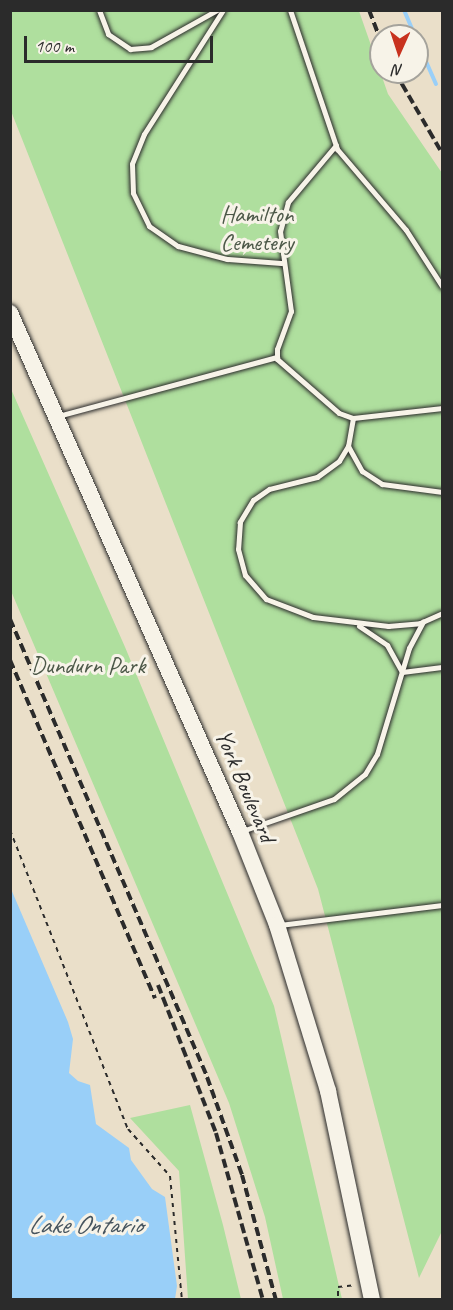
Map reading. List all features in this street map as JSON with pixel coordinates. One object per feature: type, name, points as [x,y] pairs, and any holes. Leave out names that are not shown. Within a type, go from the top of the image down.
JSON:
[{"type":"main road","name":"York Boulevard","points":[[10,313],[53,417],[240,832],[277,925],[328,1091],[372,1299]]},
{"type":"lane","points":[[99,10],[111,38],[130,49],[151,47],[217,10]]},
{"type":"lane","points":[[224,10],[144,134],[132,164],[133,193],[149,225],[178,246],[227,259],[282,262]]},
{"type":"lane","points":[[290,10],[336,146],[354,173],[406,230],[442,286]]},
{"type":"lane","points":[[277,357],[291,311],[291,291],[282,262],[280,231],[288,202],[336,146]]},
{"type":"lane","points":[[53,417],[277,357]]},
{"type":"lane","points":[[277,357],[339,413],[353,418],[442,408]]},
{"type":"lane","points":[[353,418],[348,446],[339,462],[317,477],[269,489],[253,500],[240,522],[238,549],[245,575],[266,599],[313,617],[356,625],[423,622],[442,613]]},
{"type":"lane","points":[[348,446],[362,471],[382,484],[442,492]]},
{"type":"lane","points":[[240,832],[334,799],[365,774],[377,754],[402,672],[423,622]]},
{"type":"lane","points":[[356,625],[387,645],[402,672]]},
{"type":"lane","points":[[402,672],[442,667]]},
{"type":"lane","points":[[277,925],[442,905]]},
{"type":"path","points":[[10,830],[128,1129],[170,1176],[182,1299]]},
{"type":"path","points":[[338,1296],[338,1287],[353,1285]]},
{"type":"green space","name":"Hamilton Cemetery","points":[[11,11],[359,11],[369,40],[369,84],[385,84],[388,94],[442,173],[442,1231],[419,1278],[318,889],[11,111]]},
{"type":"green space","name":"Dundurn Park","points":[[11,389],[125,647],[274,1006],[342,1299],[283,1299],[265,1217],[229,1103],[11,591]]},
{"type":"green space","points":[[190,1105],[241,1299],[188,1299],[179,1171],[130,1118]]},
{"type":"water","name":"Lake Ontario","points":[[11,889],[68,1022],[73,1039],[69,1073],[78,1081],[90,1085],[96,1124],[129,1148],[131,1160],[152,1189],[165,1197],[177,1286],[175,1299],[11,1299]]},
{"type":"waterway","points":[[404,10],[410,24]]},
{"type":"waterway","points":[[429,68],[436,84]]},
{"type":"railway","points":[[369,10],[374,24]]},
{"type":"railway","points":[[402,84],[442,153]]},
{"type":"railway","points":[[10,619],[207,1077],[242,1175],[276,1300]]},
{"type":"railway","points":[[10,660],[155,998]]},
{"type":"railway","points":[[158,985],[216,1133],[263,1300]]}]
